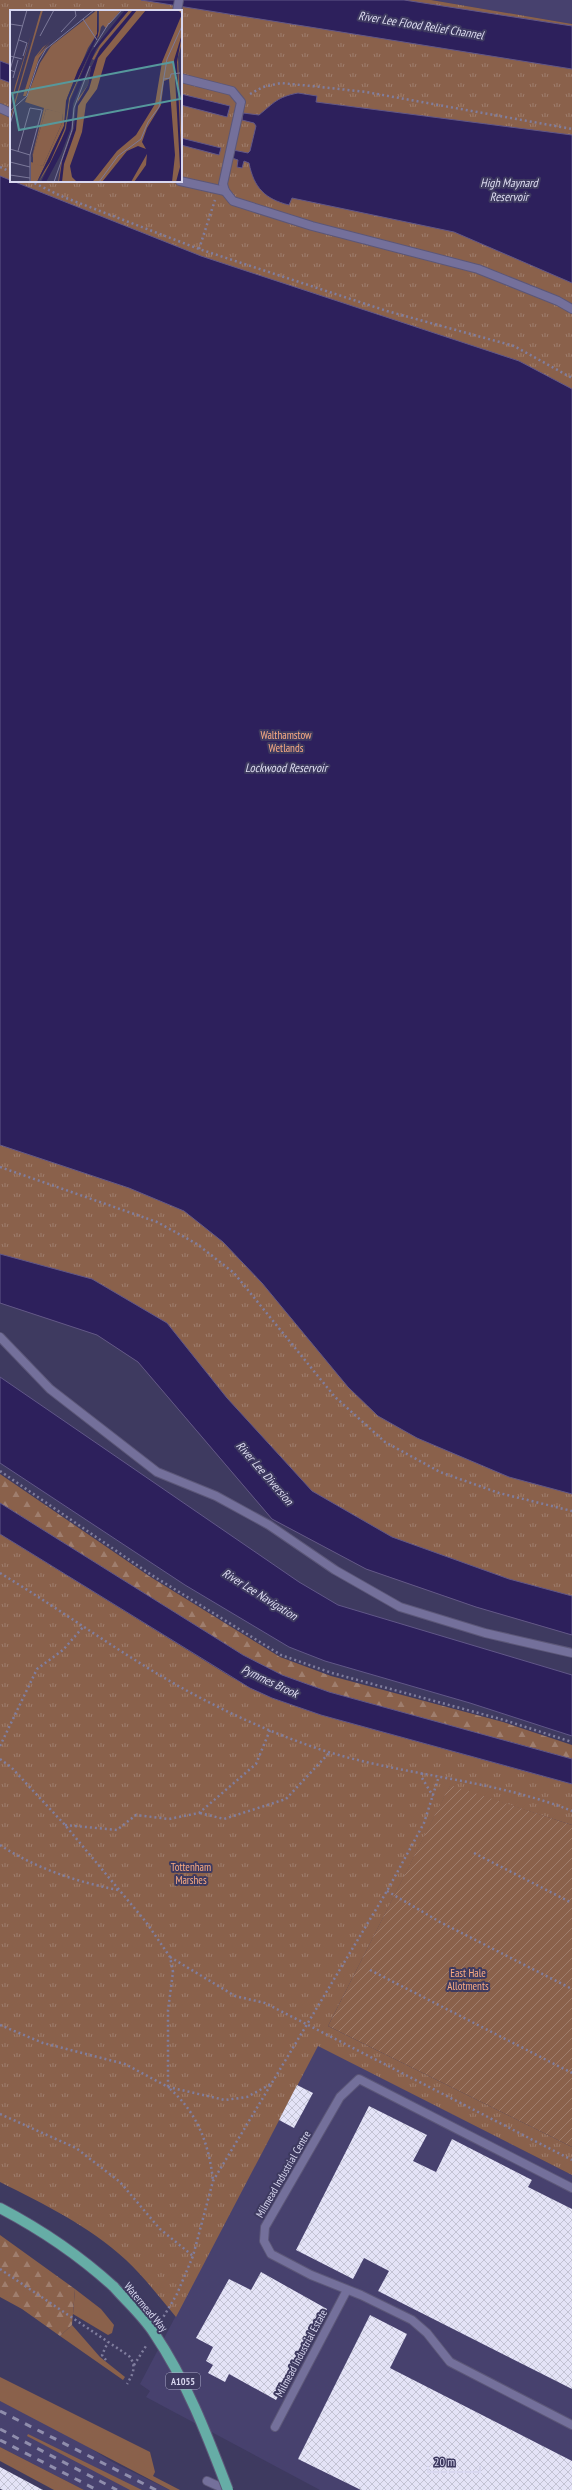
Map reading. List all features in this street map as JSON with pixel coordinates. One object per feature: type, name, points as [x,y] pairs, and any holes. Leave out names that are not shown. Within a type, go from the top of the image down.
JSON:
[{"type":"main road","name":"Watermead Way","points":[[0,2208],[55,2239],[91,2266],[114,2287],[153,2332],[178,2372],[207,2435],[228,2490]]},
{"type":"lane","points":[[178,10],[179,0]]},
{"type":"lane","points":[[182,78],[232,91],[240,102],[224,177],[224,191]]},
{"type":"lane","points":[[0,108],[10,113]]},
{"type":"lane","points":[[182,181],[224,191],[228,196],[240,204],[312,226],[478,269],[558,301],[572,309]]},
{"type":"lane","points":[[0,1337],[50,1390],[157,1472],[216,1496],[269,1525],[335,1570],[400,1607],[484,1633],[572,1653]]},
{"type":"lane","name":"Milmead Industrial Centre","points":[[572,2188],[363,2080],[355,2080],[340,2097],[265,2227],[264,2241],[271,2254],[311,2275],[361,2295],[412,2320],[427,2333],[450,2362],[572,2425]]},
{"type":"lane","name":"Milmead Industrial Estate","points":[[275,2427],[347,2290]]},
{"type":"lane","points":[[207,2481],[228,2490]]},
{"type":"path","points":[[240,102],[255,91],[281,83],[366,92],[572,129]]},
{"type":"path","points":[[0,167],[10,172]]},
{"type":"path","points":[[32,182],[61,196],[199,249],[387,311],[514,346],[572,378]]},
{"type":"path","points":[[199,249],[215,202]]},
{"type":"path","points":[[0,1167],[157,1222],[197,1244],[234,1273],[335,1398],[385,1442],[440,1472],[499,1493],[572,1511]]},
{"type":"path","points":[[0,1471],[150,1574],[281,1655],[332,1673],[504,1720],[572,1742]]},
{"type":"path","points":[[0,1573],[173,1683],[270,1730],[330,1752],[439,1776],[551,1804],[572,1811]]},
{"type":"path","points":[[0,1746],[37,1669],[63,1650],[84,1626]]},
{"type":"path","points":[[199,1813],[256,1764],[270,1730]]},
{"type":"path","points":[[65,1825],[118,1830],[136,1815],[169,1819],[199,1813],[224,1819],[286,1800],[330,1752]]},
{"type":"path","points":[[0,1759],[11,1767],[65,1825],[146,1922],[170,1957],[173,1972],[168,2010],[168,2087]]},
{"type":"path","points":[[422,1773],[422,1778],[433,1796]]},
{"type":"path","points":[[171,2304],[193,2256],[214,2181],[387,1891],[424,1823],[439,1776]]},
{"type":"path","points":[[0,1845],[23,1860],[92,1885],[118,1890]]},
{"type":"path","points":[[474,1853],[572,1903]]},
{"type":"path","points":[[387,1891],[440,1922],[572,1989]]},
{"type":"path","points":[[170,1957],[235,1996],[265,2003],[306,2026],[572,2160]]},
{"type":"path","points":[[370,1970],[572,2073]]},
{"type":"path","points":[[0,2025],[43,2043],[126,2064],[168,2087],[184,2101],[201,2130],[211,2159],[214,2181]]},
{"type":"path","points":[[168,2087],[225,2100],[247,2097],[272,2084]]},
{"type":"path","points":[[0,2114],[76,2148],[120,2182],[160,2229],[193,2256]]},
{"type":"path","points":[[0,2269],[132,2360],[133,2374],[127,2384]]},
{"type":"path","points":[[106,2360],[102,2356],[108,2342]]},
{"type":"shaded area","points":[[431,0],[572,0],[572,24]]},
{"type":"shaded area","points":[[318,2045],[572,2175],[572,2490],[320,2490],[146,2397],[150,2391],[140,2384]]},
{"type":"shaded area","points":[[0,2401],[74,2438],[114,2463],[170,2490],[84,2490],[0,2447]]},
{"type":"green space","name":"Lockwood Reservoir","points":[[0,0],[431,0],[572,24],[572,1635],[476,1607],[366,1569],[272,1519],[138,1362],[97,1335],[0,1303]]},
{"type":"green space","points":[[0,1474],[149,1576],[280,1657],[331,1676],[503,1722],[572,1745],[572,1759],[329,1692],[282,1675],[243,1655],[0,1503]]},
{"type":"green space","name":"Tottenham Marshes","points":[[0,1534],[231,1677],[272,1698],[321,1715],[572,1784],[572,1825],[450,1786],[328,2026],[572,2147],[572,2175],[318,2046],[176,2317],[140,2274],[112,2248],[66,2216],[0,2182]]},
{"type":"green space","name":"East Hale Allotments","points":[[450,1785],[572,1825],[572,2147],[328,2026]]},
{"type":"green space","points":[[0,2235],[75,2289],[72,2325],[60,2336],[22,2309],[0,2297]]},
{"type":"green space","points":[[75,2289],[101,2309],[114,2325],[112,2333],[108,2335],[73,2314]]},
{"type":"green space","points":[[72,2325],[100,2357],[125,2377],[123,2380],[60,2336]]},
{"type":"green space","points":[[0,2377],[150,2452],[155,2472],[153,2476],[180,2490],[170,2490],[0,2401]]},
{"type":"green space","points":[[28,2434],[142,2490],[130,2490],[27,2436]]},
{"type":"green space","points":[[0,2447],[84,2490],[54,2490],[0,2461]]},
{"type":"water","name":"River Lee Flood Relief Channel","points":[[141,0],[404,0],[572,26],[572,69]]},
{"type":"water","points":[[0,61],[10,65],[10,83],[0,79]]},
{"type":"water","name":"High Maynard Reservoir","points":[[298,93],[317,96],[316,102],[572,135],[572,283],[454,232],[292,198],[289,205],[267,196],[254,179],[249,163],[244,161],[242,168],[237,167],[238,160],[232,158],[233,150],[248,153],[250,151],[256,126],[254,123],[242,120],[243,113],[259,115],[272,104],[285,96]]},
{"type":"water","points":[[182,94],[230,106],[227,117],[182,105]]},
{"type":"water","points":[[182,138],[221,148],[219,155],[182,145]]},
{"type":"water","name":"Lockwood Reservoir","points":[[0,176],[10,180],[10,182],[15,182],[201,256],[519,361],[572,389],[572,1494],[509,1477],[417,1438],[378,1416],[348,1387],[262,1283],[223,1242],[184,1211],[129,1188],[0,1145]]},
{"type":"water","name":"River Lee Diversion","points":[[0,1254],[92,1279],[167,1323],[227,1398],[312,1491],[392,1537],[509,1579],[572,1596],[572,1635],[476,1607],[366,1569],[272,1519],[138,1362],[97,1335],[0,1303]]},
{"type":"water","name":"River Lee Navigation","points":[[0,1377],[299,1582],[338,1605],[572,1675],[572,1736],[470,1703],[325,1661],[289,1647],[185,1585],[0,1463]]},
{"type":"water","name":"Pymmes Brook","points":[[0,1503],[243,1655],[282,1675],[329,1692],[572,1759],[572,1784],[321,1715],[272,1698],[250,1688],[0,1534]]},
{"type":"building","points":[[297,2085],[313,2093],[294,2128],[279,2120]]},
{"type":"building","points":[[369,2106],[427,2135],[413,2161],[436,2172],[452,2139],[532,2180],[528,2187],[572,2209],[572,2389],[378,2291],[389,2271],[364,2258],[353,2279],[296,2250]]},
{"type":"building","points":[[261,2272],[327,2309],[276,2400],[229,2374],[225,2382],[208,2373],[213,2365],[206,2361],[213,2347],[196,2338],[229,2279],[251,2290]]},
{"type":"building","points":[[370,2315],[407,2334],[390,2368],[572,2461],[572,2490],[361,2490],[298,2459]]},
{"type":"building","points":[[0,2467],[43,2490],[0,2489]]},
{"type":"railway","points":[[0,2411],[156,2490]]},
{"type":"railway","points":[[0,2429],[117,2490]]},
{"type":"railway","points":[[0,2440],[97,2490]]},
{"type":"park label","name":"Walthamstow Wetlands","points":[[286,741]]}]
